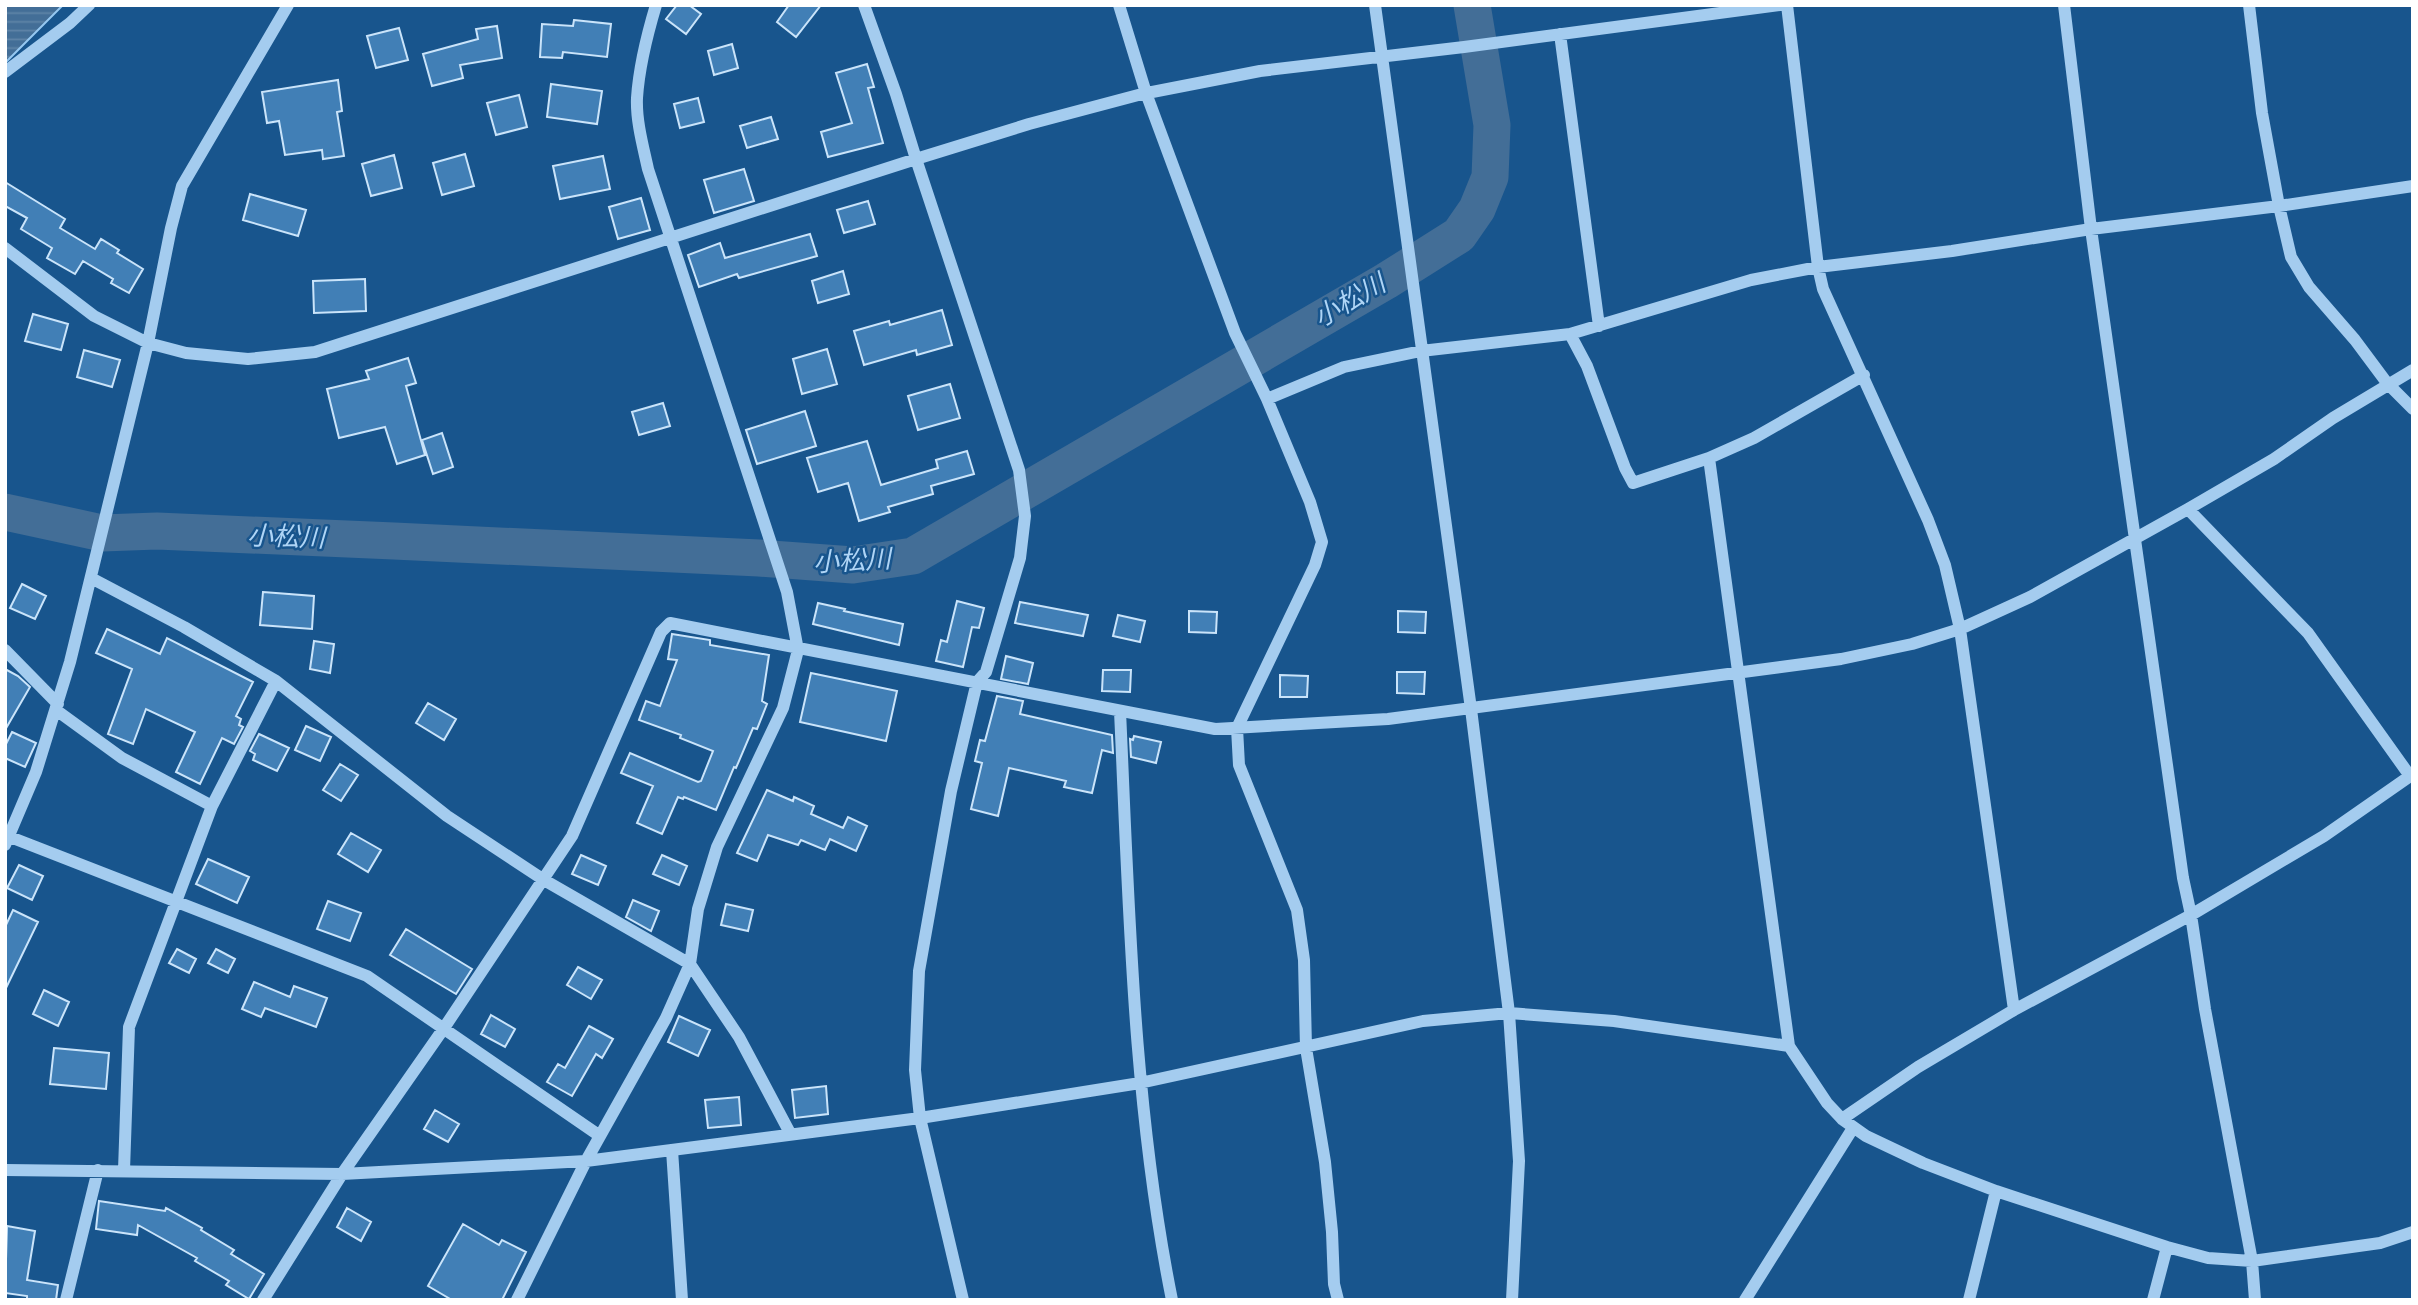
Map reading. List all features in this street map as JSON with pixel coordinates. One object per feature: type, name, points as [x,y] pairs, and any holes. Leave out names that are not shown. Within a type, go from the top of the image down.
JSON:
[{"type":"street","points":[[5,72],[70,23],[89,5]]},
{"type":"street","points":[[288,5],[183,186],[171,228],[148,343],[100,543],[57,707],[36,772],[7,839],[177,901],[367,976],[600,1136]]},
{"type":"street","points":[[517,1300],[586,1161],[666,1018],[690,964],[698,909],[717,847],[783,708],[798,650],[787,592],[648,169],[637,99],[656,5]]},
{"type":"street","points":[[864,5],[896,93],[1019,470],[1025,516],[1016,571],[986,672],[977,682],[951,791],[919,971],[915,1070],[920,1118],[962,1300]]},
{"type":"street","points":[[1119,5],[1146,93],[1240,342],[1310,502],[1322,542],[1315,565],[1237,727],[1239,765],[1297,910],[1304,960],[1306,1048],[1325,1162],[1334,1284],[1338,1300]]},
{"type":"street","points":[[1375,5],[1471,709],[1509,1013],[1518,1161],[1512,1300]]},
{"type":"street","points":[[5,248],[93,316],[148,343],[186,353],[248,359],[315,352],[916,159],[1029,124],[1146,93],[1260,71],[1780,5]]},
{"type":"street","points":[[1787,5],[1818,267],[1823,289],[1864,375],[1945,565],[1959,629],[2014,1010]]},
{"type":"street","points":[[2064,5],[2091,229],[2183,878],[2252,1261],[2255,1300]]},
{"type":"street","points":[[2249,5],[2262,113],[2278,206],[2291,257],[2309,287],[2355,340],[2387,383],[2413,409]]},
{"type":"street","points":[[1560,34],[1599,326]]},
{"type":"street","points":[[1267,399],[1344,367],[1421,351],[1570,334],[1751,281],[1818,267],[1952,251],[2091,229],[2413,186]]},
{"type":"street","points":[[1570,334],[1587,366],[1625,468],[1633,482],[1709,458],[1754,438],[1864,375]]},
{"type":"street","points":[[263,1300],[342,1174],[444,1028],[572,836],[661,632],[670,623],[1215,729],[1388,719],[1841,659],[1912,644],[1959,629],[2030,597],[2274,459],[2387,383],[2413,370]]},
{"type":"street","points":[[1709,458],[1789,1046],[1827,1103],[1853,1128],[1923,1163],[1996,1192],[2208,1258],[2252,1261],[2380,1243],[2413,1232]]},
{"type":"street","points":[[1842,1119],[1918,1068],[2014,1010],[2191,915],[2324,836],[2411,775],[2308,633],[2188,509]]},
{"type":"street","points":[[91,578],[184,627],[276,681],[447,816],[544,880],[690,964],[739,1037],[790,1133]]},
{"type":"street","points":[[5,650],[57,707],[122,758],[212,806]]},
{"type":"street","points":[[124,1170],[129,1027],[212,806],[276,681]]},
{"type":"street","points":[[1120,711],[1129,935],[1140,1083],[1154,1194],[1172,1300]]},
{"type":"street","points":[[5,1170],[342,1174],[586,1161],[920,1118],[1140,1083],[1423,1021],[1509,1013],[1614,1021],[1789,1046]]},
{"type":"street","points":[[1745,1300],[1853,1128]]},
{"type":"street","points":[[672,1150],[682,1300]]},
{"type":"street","points":[[66,1300],[98,1170]]},
{"type":"street","points":[[1969,1300],[1996,1192]]},
{"type":"street","points":[[2153,1300],[2167,1247]]},
{"type":"water","points":[[5,5],[63,5],[5,63]]},
{"type":"building","points":[[677,5],[689,5],[701,14],[686,34],[666,19]]},
{"type":"building","points":[[789,5],[821,5],[796,37],[777,22]]},
{"type":"building","points":[[574,20],[611,24],[607,57],[563,52],[562,58],[540,57],[542,24],[573,26]]},
{"type":"building","points":[[497,26],[502,58],[460,65],[463,78],[432,86],[423,54],[478,39],[476,29]]},
{"type":"building","points":[[399,28],[408,60],[376,68],[367,36]]},
{"type":"building","points":[[732,44],[738,68],[714,75],[708,51]]},
{"type":"building","points":[[867,64],[874,87],[868,88],[883,143],[828,157],[821,132],[852,123],[836,73]]},
{"type":"building","points":[[338,80],[342,111],[337,112],[344,156],[323,159],[322,150],[285,155],[279,121],[267,123],[262,92]]},
{"type":"building","points":[[551,84],[602,91],[597,124],[547,117]]},
{"type":"building","points":[[519,95],[527,127],[496,135],[487,103]]},
{"type":"building","points":[[698,98],[704,122],[680,128],[674,104]]},
{"type":"building","points":[[771,117],[778,139],[747,148],[740,126]]},
{"type":"building","points":[[465,154],[474,186],[442,195],[433,163]]},
{"type":"building","points":[[394,155],[402,188],[371,196],[362,164]]},
{"type":"building","points":[[603,156],[610,189],[560,199],[553,166]]},
{"type":"building","points":[[744,169],[754,201],[714,213],[704,180]]},
{"type":"building","points":[[5,182],[65,219],[60,228],[95,249],[101,239],[143,269],[129,293],[111,283],[113,279],[83,261],[75,274],[47,258],[52,248],[21,229],[27,218],[5,206]]},
{"type":"building","points":[[250,194],[306,210],[298,236],[243,220]]},
{"type":"building","points":[[641,198],[650,230],[618,239],[609,207]]},
{"type":"building","points":[[868,201],[875,224],[844,233],[837,210]]},
{"type":"building","points":[[810,234],[817,256],[739,278],[737,274],[699,287],[688,255],[720,243],[725,258]]},
{"type":"building","points":[[843,271],[849,294],[818,303],[812,281]]},
{"type":"building","points":[[365,279],[366,311],[314,313],[313,281]]},
{"type":"building","points":[[942,310],[952,345],[917,355],[916,350],[864,365],[854,331],[889,321],[890,325]]},
{"type":"building","points":[[33,314],[68,324],[61,350],[25,341]]},
{"type":"building","points":[[827,349],[837,384],[802,394],[793,359]]},
{"type":"building","points":[[84,350],[120,360],[112,387],[77,377]]},
{"type":"building","points":[[408,358],[416,383],[406,386],[425,455],[397,464],[385,427],[339,438],[327,389],[369,379],[366,371]]},
{"type":"building","points":[[950,384],[960,418],[918,430],[908,396]]},
{"type":"building","points":[[663,403],[670,426],[639,435],[632,412]]},
{"type":"building","points":[[805,411],[816,446],[757,464],[746,430]]},
{"type":"building","points":[[442,433],[453,467],[433,474],[422,440]]},
{"type":"building","points":[[867,441],[881,485],[938,468],[936,460],[967,451],[974,474],[931,486],[933,494],[888,507],[890,512],[859,521],[848,483],[818,492],[807,458]]},
{"type":"building","points":[[22,584],[46,596],[35,619],[10,608]]},
{"type":"building","points":[[263,592],[314,596],[312,629],[260,625]]},
{"type":"building","points":[[957,601],[984,608],[979,628],[972,627],[963,667],[936,661],[941,640],[947,642]]},
{"type":"building","points":[[1020,602],[1088,615],[1083,636],[1015,623]]},
{"type":"building","points":[[818,603],[903,624],[899,645],[813,624]]},
{"type":"building","points":[[1189,611],[1217,612],[1216,633],[1189,632]]},
{"type":"building","points":[[1398,611],[1426,612],[1425,633],[1398,632]]},
{"type":"building","points":[[1118,615],[1145,621],[1140,642],[1113,636]]},
{"type":"building","points":[[107,629],[160,654],[167,638],[253,682],[236,716],[241,719],[239,725],[243,727],[234,744],[222,738],[200,784],[176,772],[195,732],[146,709],[133,744],[108,734],[132,669],[96,653]]},
{"type":"building","points":[[672,634],[710,640],[710,645],[769,655],[762,701],[767,704],[757,729],[753,728],[736,768],[734,767],[716,810],[678,797],[662,834],[637,823],[653,786],[621,773],[630,753],[698,782],[701,781],[713,751],[680,738],[681,735],[639,720],[646,701],[660,706],[677,660],[668,659]]},
{"type":"building","points":[[314,641],[334,644],[330,673],[310,669]]},
{"type":"building","points":[[1006,656],[1033,663],[1028,684],[1001,679]]},
{"type":"building","points":[[5,669],[30,687],[5,730]]},
{"type":"building","points":[[1103,670],[1131,670],[1130,692],[1102,691]]},
{"type":"building","points":[[1397,672],[1425,672],[1424,694],[1397,693]]},
{"type":"building","points":[[811,673],[897,691],[886,741],[800,722]]},
{"type":"building","points":[[1280,675],[1308,676],[1307,697],[1280,697]]},
{"type":"building","points":[[997,696],[1023,701],[1020,714],[1112,735],[1113,753],[1102,750],[1092,793],[1064,787],[1066,781],[1009,768],[998,816],[971,809],[982,763],[975,761],[980,740],[985,741]]},
{"type":"building","points":[[428,703],[456,719],[444,740],[416,723]]},
{"type":"building","points":[[306,726],[331,737],[320,761],[295,750]]},
{"type":"building","points":[[12,732],[36,743],[25,767],[5,758],[5,746]]},
{"type":"building","points":[[259,734],[289,748],[277,771],[253,760],[255,754],[250,751]]},
{"type":"building","points":[[1134,736],[1161,742],[1156,763],[1131,757],[1130,739],[1133,740]]},
{"type":"building","points":[[340,764],[358,775],[341,801],[323,790]]},
{"type":"building","points":[[767,790],[814,806],[811,814],[843,828],[848,817],[867,826],[856,851],[830,839],[825,850],[801,840],[798,845],[768,835],[757,861],[737,853]]},
{"type":"building","points":[[351,833],[381,850],[368,872],[338,854]]},
{"type":"building","points":[[581,855],[606,866],[598,885],[572,874]]},
{"type":"building","points":[[662,855],[687,866],[679,885],[653,874]]},
{"type":"building","points":[[208,859],[249,877],[237,903],[196,884]]},
{"type":"building","points":[[19,865],[43,876],[32,900],[7,888]]},
{"type":"building","points":[[633,900],[659,911],[651,931],[626,917]]},
{"type":"building","points":[[328,901],[361,913],[350,941],[317,929]]},
{"type":"building","points":[[726,904],[753,910],[748,931],[721,925]]},
{"type":"building","points":[[13,910],[38,922],[5,990],[5,927]]},
{"type":"building","points":[[406,929],[472,969],[456,994],[390,955]]},
{"type":"building","points":[[177,949],[196,959],[189,973],[169,963]]},
{"type":"building","points":[[216,949],[235,959],[228,973],[208,963]]},
{"type":"building","points":[[578,967],[602,980],[591,999],[567,985]]},
{"type":"building","points":[[254,982],[290,997],[294,986],[327,998],[316,1027],[265,1008],[261,1017],[242,1009]]},
{"type":"building","points":[[44,990],[69,1002],[58,1026],[33,1014]]},
{"type":"building","points":[[491,1015],[515,1029],[505,1047],[481,1034]]},
{"type":"building","points":[[679,1016],[710,1030],[698,1056],[668,1042]]},
{"type":"building","points":[[589,1026],[613,1039],[602,1058],[596,1054],[572,1096],[547,1082],[558,1064],[565,1068]]},
{"type":"building","points":[[54,1048],[109,1053],[106,1089],[50,1084]]},
{"type":"building","points":[[826,1086],[828,1114],[795,1118],[792,1090]]},
{"type":"building","points":[[739,1097],[741,1125],[708,1128],[705,1100]]},
{"type":"building","points":[[435,1110],[459,1124],[448,1142],[424,1129]]},
{"type":"building","points":[[99,1201],[165,1211],[166,1208],[202,1228],[201,1230],[234,1250],[231,1254],[264,1274],[249,1299],[226,1285],[229,1281],[195,1261],[197,1258],[138,1225],[137,1235],[96,1229]]},
{"type":"building","points":[[347,1208],[371,1222],[361,1241],[337,1227]]},
{"type":"building","points":[[463,1224],[499,1245],[502,1240],[526,1252],[502,1300],[452,1300],[428,1286]]},
{"type":"building","points":[[7,1226],[35,1231],[27,1280],[58,1285],[56,1300],[27,1300],[27,1296],[5,1293]]},
{"type":"waterway","name":"小松川","points":[[5,512],[102,533],[157,531],[394,541],[853,565],[913,556],[1386,281],[1459,235],[1477,209],[1490,177],[1492,125],[1472,5]]}]
